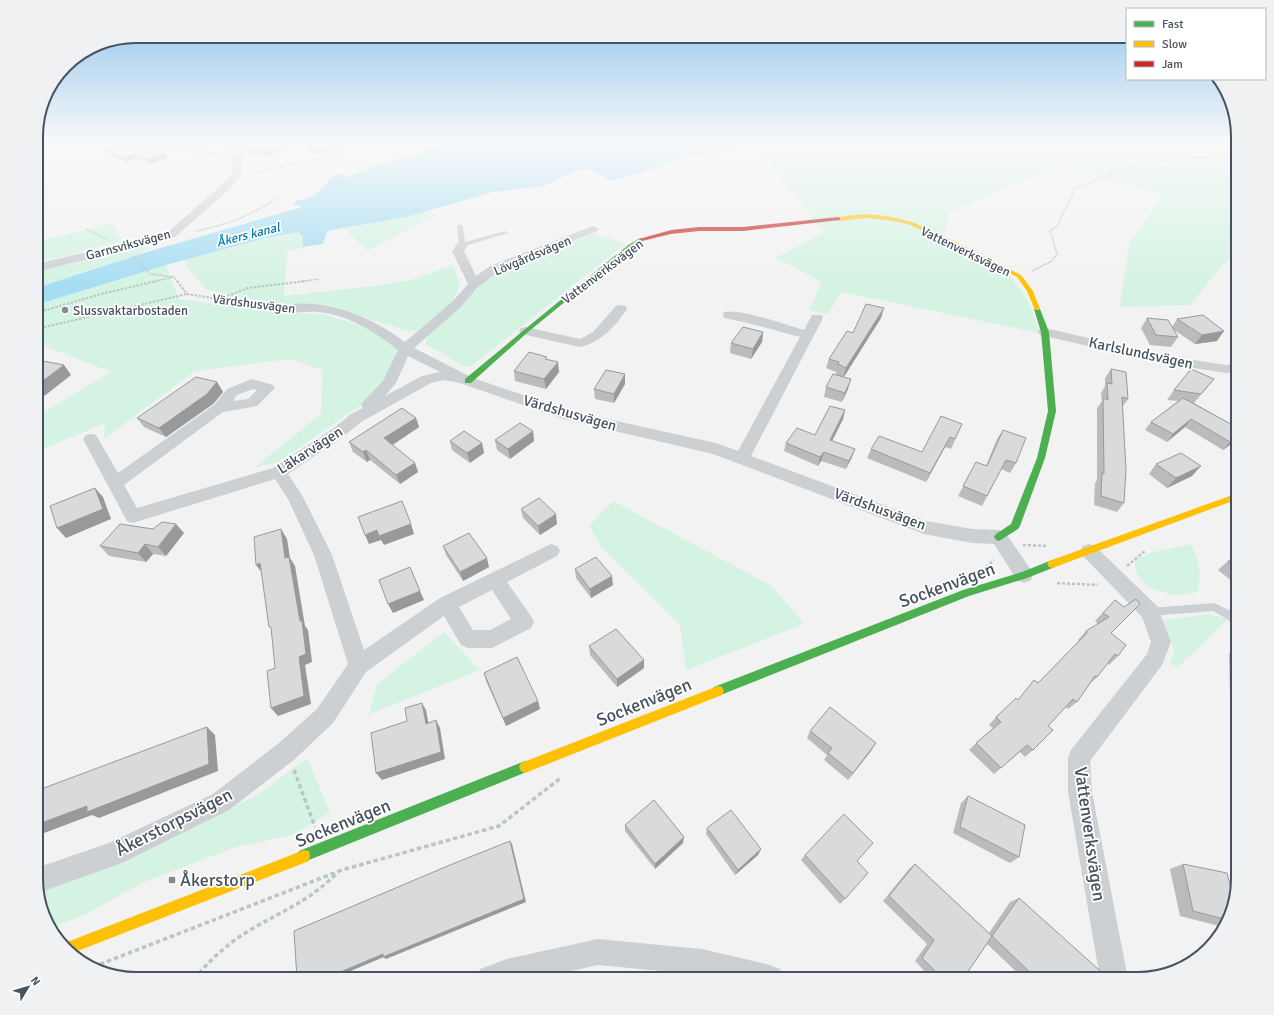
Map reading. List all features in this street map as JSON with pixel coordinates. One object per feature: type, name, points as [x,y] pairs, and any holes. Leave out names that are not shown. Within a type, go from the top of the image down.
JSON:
[{"type":"street","name":"Garnsviksvägen","points":[[43,266],[171,235],[221,191]]},
{"type":"street","name":"Vattenverksvägen","points":[[468,381],[526,331],[630,246],[646,238],[671,232],[699,229],[743,229],[865,216],[887,218],[910,223],[954,242],[1019,276],[1030,291],[1045,332],[1052,411],[1041,458],[1015,526],[999,537]]},
{"type":"street","name":"Lövgårdsvägen","points":[[405,349],[457,304],[474,284],[494,269],[592,229]]},
{"type":"street","points":[[462,245],[458,251],[474,284]]},
{"type":"street","name":"Värdshusvägen","points":[[283,309],[323,309],[363,321],[386,334],[405,349],[468,381],[568,415],[716,450],[742,458],[924,527],[972,536],[999,537]]},
{"type":"street","points":[[526,331],[580,343],[589,342],[621,309]]},
{"type":"street","points":[[729,315],[750,319],[807,335]]},
{"type":"street","points":[[742,458],[817,318]]},
{"type":"street","name":"Karlslundsvägen","points":[[1045,332],[1167,360],[1226,369],[1231,368]]},
{"type":"street","points":[[356,418],[389,383],[405,349]]},
{"type":"street","name":"Läkarvägen","points":[[91,440],[132,516],[279,472],[339,432],[356,418],[427,379],[444,376],[468,381]]},
{"type":"street","points":[[115,483],[219,408]]},
{"type":"street","points":[[279,472],[295,497],[323,555],[359,665]]},
{"type":"street","name":"Sockenvägen","points":[[72,946],[323,849],[647,718],[968,593],[1024,575],[1231,499]]},
{"type":"street","points":[[999,537],[1024,575]]},
{"type":"street","name":"Åkerstorpsvägen","points":[[43,879],[113,854],[222,802],[287,751],[325,716],[359,665],[447,604],[551,551]]},
{"type":"street","name":"Vattenverksvägen","points":[[1089,551],[1150,612],[1161,642],[1155,659],[1079,758],[1080,792],[1113,972]]},
{"type":"street","points":[[447,604],[468,639],[492,639],[524,622],[495,580]]},
{"type":"street","points":[[521,972],[598,952],[702,962],[742,972]]},
{"type":"lane","points":[[460,226],[462,245],[505,232]]},
{"type":"lane","points":[[1150,612],[1214,607],[1231,616]]},
{"type":"path","points":[[1019,276],[1052,261],[1057,254],[1050,231],[1058,225],[1073,191]]},
{"type":"path","points":[[171,235],[215,228],[264,208],[276,198]]},
{"type":"path","points":[[43,327],[186,294],[174,277],[150,274],[129,253]]},
{"type":"path","points":[[43,311],[101,294],[174,277]]},
{"type":"path","points":[[220,299],[248,288],[319,279]]},
{"type":"path","name":"Värdshusvägen","points":[[186,294],[283,309]]},
{"type":"path","points":[[43,329],[46,326]]},
{"type":"path","points":[[1051,583],[1101,585],[1114,576]]},
{"type":"path","points":[[287,751],[323,849],[338,872]]},
{"type":"path","points":[[100,964],[338,872],[499,826],[567,775]]},
{"type":"path","points":[[199,972],[208,961],[230,943],[274,916],[313,897],[328,884],[338,872]]},
{"type":"green space","points":[[791,191],[996,191],[949,213],[944,238],[1009,274],[1028,301],[1040,333],[842,292],[828,314],[809,310],[822,282],[776,258],[824,232]]},
{"type":"green space","points":[[1150,191],[1231,191],[1231,258],[1224,263],[1190,305],[1120,307],[1129,243],[1163,195]]},
{"type":"green space","points":[[430,210],[435,216],[367,251],[344,228],[406,217]]},
{"type":"green space","points":[[112,223],[122,241],[43,261],[43,240]]},
{"type":"green space","points":[[298,232],[303,236],[303,247],[287,252],[284,296],[374,286],[411,280],[453,265],[460,284],[453,302],[417,331],[405,330],[328,306],[287,304],[239,298],[206,289],[192,273],[184,260],[265,238]]},
{"type":"green space","points":[[594,233],[625,244],[470,367],[464,366],[425,344],[429,334],[463,305],[488,277]]},
{"type":"green space","points":[[150,243],[142,253],[43,286],[43,269]]},
{"type":"green space","points":[[166,265],[179,299],[274,312],[322,314],[363,326],[401,341],[390,385],[277,463],[255,467],[321,414],[323,370],[290,359],[195,371],[104,439],[105,423],[43,449],[43,413],[111,372],[43,347],[43,303]]},
{"type":"green space","points":[[613,501],[772,586],[804,624],[686,670],[680,625],[602,548],[589,526]]},
{"type":"green space","points":[[1192,544],[1200,570],[1198,592],[1175,596],[1148,587],[1137,574],[1134,560],[1153,552]]},
{"type":"green space","points":[[1209,614],[1228,619],[1178,667],[1169,663],[1175,652],[1170,640],[1158,621]]},
{"type":"green space","points":[[444,632],[480,670],[369,714],[377,684]]},
{"type":"green space","points":[[307,758],[330,812],[292,835],[236,847],[144,882],[88,913],[55,926],[46,903],[44,891],[161,844],[259,794]]},
{"type":"water","name":"Åkers kanal","points":[[319,191],[498,191],[406,217],[327,231],[323,244],[303,247],[303,236],[298,232],[265,238],[166,265],[43,303],[43,286],[147,252],[299,208],[301,206],[293,204],[297,200],[315,195]]},
{"type":"building","points":[[866,304],[884,308],[846,368],[838,364],[839,362],[829,359],[847,331],[853,333]]},
{"type":"building","points":[[1203,315],[1224,331],[1202,335],[1177,319]]},
{"type":"building","points":[[1147,318],[1168,320],[1178,337],[1156,335]]},
{"type":"building","points":[[743,327],[763,332],[753,349],[731,343]]},
{"type":"building","points":[[529,352],[547,357],[545,359],[558,362],[544,379],[514,371]]},
{"type":"building","points":[[43,361],[64,365],[43,381]]},
{"type":"building","points":[[1111,369],[1126,372],[1128,399],[1122,397],[1126,470],[1124,503],[1101,496],[1102,473],[1104,474],[1103,398],[1108,400],[1107,383],[1112,384]]},
{"type":"building","points":[[1191,369],[1214,379],[1201,394],[1174,390]]},
{"type":"building","points":[[606,370],[625,374],[614,394],[594,389]]},
{"type":"building","points":[[833,374],[851,379],[845,393],[826,387]]},
{"type":"building","points":[[196,377],[217,382],[207,394],[159,428],[137,418]]},
{"type":"building","points":[[1183,398],[1231,424],[1231,441],[1191,419],[1173,434],[1151,422]]},
{"type":"building","points":[[830,406],[845,410],[830,440],[855,449],[849,461],[824,452],[820,457],[786,443],[797,428],[815,435]]},
{"type":"building","points":[[402,408],[416,418],[384,438],[415,463],[396,475],[366,450],[363,452],[349,442]]},
{"type":"building","points":[[941,416],[962,424],[955,439],[950,437],[930,473],[871,449],[879,436],[922,452]]},
{"type":"building","points":[[520,423],[533,431],[508,449],[495,440]]},
{"type":"building","points":[[1003,430],[1026,438],[1016,463],[1006,460],[987,496],[963,486],[976,462],[987,466]]},
{"type":"building","points":[[464,431],[482,443],[467,453],[450,441]]},
{"type":"building","points":[[1181,453],[1201,466],[1176,478],[1156,464]]},
{"type":"building","points":[[95,488],[103,509],[57,528],[50,506]]},
{"type":"building","points":[[539,498],[556,514],[538,526],[521,509]]},
{"type":"building","points":[[402,501],[411,524],[379,536],[377,530],[365,535],[358,517]]},
{"type":"building","points":[[162,522],[176,524],[158,547],[145,544],[138,553],[100,546],[120,524],[153,529]]},
{"type":"building","points":[[281,529],[285,558],[289,557],[300,621],[302,621],[306,654],[299,657],[304,696],[271,708],[267,671],[275,668],[271,627],[269,627],[260,563],[256,565],[254,537]]},
{"type":"building","points":[[469,533],[487,558],[460,572],[443,546]]},
{"type":"building","points":[[596,557],[612,576],[590,589],[575,569]]},
{"type":"building","points":[[410,567],[420,591],[388,604],[379,580]]},
{"type":"building","points":[[1136,599],[1140,604],[1111,633],[1126,645],[1118,656],[1115,654],[1097,677],[1095,676],[1077,702],[1073,699],[1048,726],[1053,730],[1033,750],[1027,745],[1001,768],[976,743],[1001,722],[996,717],[1016,698],[1018,700],[1034,680],[1038,683],[1087,633],[1086,631],[1109,617],[1103,613],[1115,600],[1124,607]]},
{"type":"building","points":[[616,629],[644,660],[617,679],[589,646]]},
{"type":"building","points":[[517,657],[538,701],[503,718],[484,673]]},
{"type":"building","points":[[422,703],[426,724],[436,720],[441,752],[376,773],[371,733],[407,721],[405,708]]},
{"type":"building","points":[[830,707],[876,743],[853,773],[828,753],[832,748],[810,731]]},
{"type":"building","points":[[207,727],[209,764],[87,812],[87,806],[43,822],[43,788]]},
{"type":"building","points":[[968,796],[1025,825],[1019,857],[960,827]]},
{"type":"building","points":[[654,800],[684,837],[655,864],[625,825]]},
{"type":"building","points":[[731,810],[761,849],[738,870],[707,828]]},
{"type":"building","points":[[844,814],[873,843],[857,861],[868,873],[845,899],[805,855]]},
{"type":"building","points":[[510,841],[524,899],[383,957],[383,954],[341,972],[297,972],[294,931]]},
{"type":"building","points":[[915,864],[992,936],[968,972],[936,972],[922,958],[934,940],[889,896]]},
{"type":"building","points":[[1183,864],[1227,873],[1231,887],[1226,909],[1222,918],[1193,911]]},
{"type":"building","points":[[1019,898],[1101,972],[1030,972],[992,936]]},
{"type":"traffic: fast","points":[[468,381],[526,331],[630,246],[642,239]]},
{"type":"traffic: fast","points":[[999,537],[1015,526],[1041,458],[1052,411],[1045,332],[1037,309]]},
{"type":"traffic: fast","points":[[718,691],[967,593],[1024,575],[1052,564]]},
{"type":"traffic: fast","points":[[304,856],[525,767]]},
{"type":"traffic: slow","points":[[838,219],[865,216],[887,218],[910,223],[954,243],[1019,276],[1030,291],[1037,309]]},
{"type":"traffic: slow","points":[[1052,564],[1231,499]]},
{"type":"traffic: slow","points":[[525,767],[718,691]]},
{"type":"traffic: slow","points":[[72,946],[304,856]]},
{"type":"traffic: jam","points":[[642,239],[671,232],[699,229],[743,229],[838,219]]},
{"type":"place","name":"Slussvaktarbostaden","points":[[65,310]]},
{"type":"place","name":"Åkerstorp","points":[[172,880]]}]
